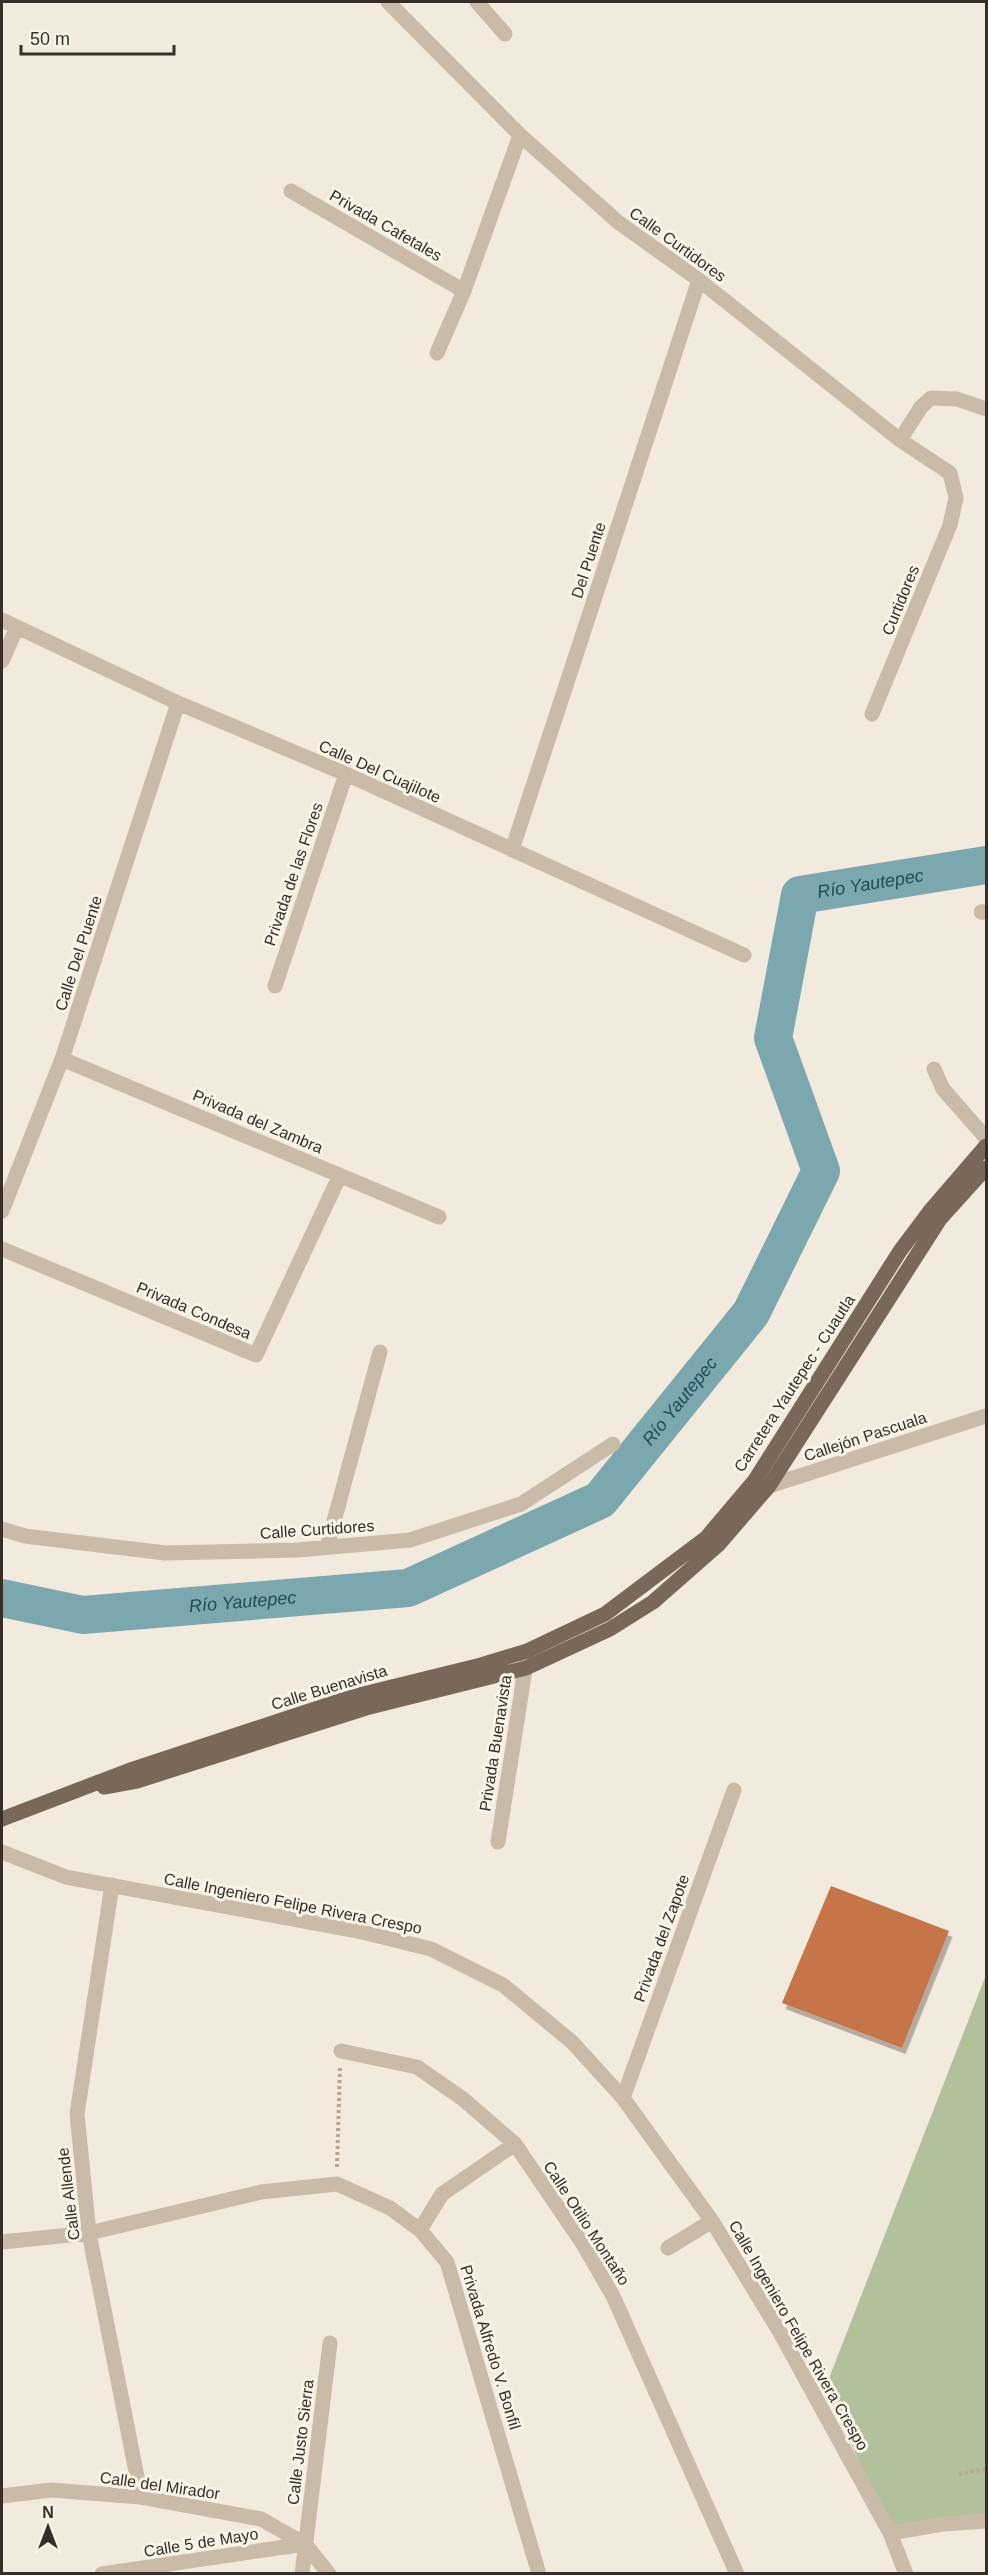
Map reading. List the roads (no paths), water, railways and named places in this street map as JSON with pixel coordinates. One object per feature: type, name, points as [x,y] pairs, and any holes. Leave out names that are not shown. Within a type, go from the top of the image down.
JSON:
[{"type":"main road","name":"Carretera Yautepec - Cuautla","points":[[935,1215],[987,1146]]},
{"type":"main road","name":"Carretera Yautepec - Cuautla","points":[[610,1629],[653,1602],[719,1544],[762,1483],[900,1251],[935,1215],[987,1168]]},
{"type":"main road","name":"Carretera Yautepec - Cuautla","points":[[605,1614],[706,1538],[762,1483]]},
{"type":"main road","name":"Calle Buenavista","points":[[2,1819],[144,1765],[351,1697],[481,1665],[527,1651],[605,1614]]},
{"type":"main road","name":"Calle Buenavista","points":[[63,1795],[137,1781],[366,1708],[526,1668],[610,1629]]},
{"type":"street","name":"Calle Curtidores","points":[[388,2],[520,135],[618,222],[699,280],[900,440],[950,473],[956,498]]},
{"type":"street","points":[[477,2],[505,34]]},
{"type":"street","points":[[437,352],[464,291],[520,135]]},
{"type":"street","name":"Privada Cafetales","points":[[291,191],[464,291]]},
{"type":"street","name":"Del Puente","points":[[512,850],[699,280]]},
{"type":"street","points":[[900,440],[921,407],[931,398],[957,399],[987,409]]},
{"type":"street","name":"Curtidores","points":[[872,714],[950,525],[956,498]]},
{"type":"street","name":"Calle Del Cuajilote","points":[[2,620],[177,703],[346,774],[744,955]]},
{"type":"street","points":[[2,661],[17,627]]},
{"type":"street","name":"Calle Del Puente","points":[[2,1211],[62,1059],[177,703]]},
{"type":"street","name":"Privada de las Flores","points":[[275,986],[346,774]]},
{"type":"street","name":"Privada del Zambra","points":[[62,1059],[439,1217]]},
{"type":"street","points":[[934,1069],[944,1089],[987,1138]]},
{"type":"street","name":"Privada Condesa","points":[[2,1249],[256,1355],[340,1175]]},
{"type":"street","points":[[327,1547],[380,1352]]},
{"type":"street","name":"Callejón Pascuala","points":[[762,1483],[987,1416]]},
{"type":"street","name":"Calle Curtidores","points":[[2,1529],[25,1536],[165,1553],[298,1550],[410,1540],[521,1504],[613,1444]]},
{"type":"street","name":"Privada Buenavista","points":[[498,1842],[527,1651]]},
{"type":"street","name":"Privada del Zapote","points":[[623,2098],[734,1790]]},
{"type":"street","name":"Calle Ingeniero Felipe Rivera Crespo","points":[[2,1852],[66,1877],[358,1931],[431,1949],[503,1985],[572,2042],[623,2098],[712,2221],[778,2329],[890,2533],[906,2574]]},
{"type":"street","name":"Calle Allende","points":[[112,1885],[77,2114],[89,2234],[141,2497]]},
{"type":"street","name":"Calle Otilio Montaño","points":[[341,2051],[417,2067],[463,2099],[515,2144],[583,2244],[614,2296],[737,2574]]},
{"type":"street","points":[[420,2230],[442,2194],[515,2144]]},
{"type":"street","name":"Privada Alfredo V. Bonfil","points":[[89,2234],[261,2192],[336,2184],[390,2208],[420,2230],[447,2262],[540,2574]]},
{"type":"street","points":[[668,2248],[712,2221]]},
{"type":"street","points":[[2,2242],[89,2234]]},
{"type":"street","name":"Calle Justo Sierra","points":[[302,2574],[330,2343]]},
{"type":"street","name":"Calle del Mirador","points":[[2,2496],[51,2490],[141,2497],[261,2519],[306,2544]]},
{"type":"street","points":[[890,2533],[944,2524],[987,2521]]},
{"type":"street","points":[[306,2544],[329,2574]]},
{"type":"street","name":"Calle 5 de Mayo","points":[[102,2574],[306,2544]]},
{"type":"waterway","name":"Río Yautepec","points":[[2,1598],[83,1615],[408,1588],[600,1500],[751,1313],[821,1171],[773,1038],[800,895],[986,865]]}]
